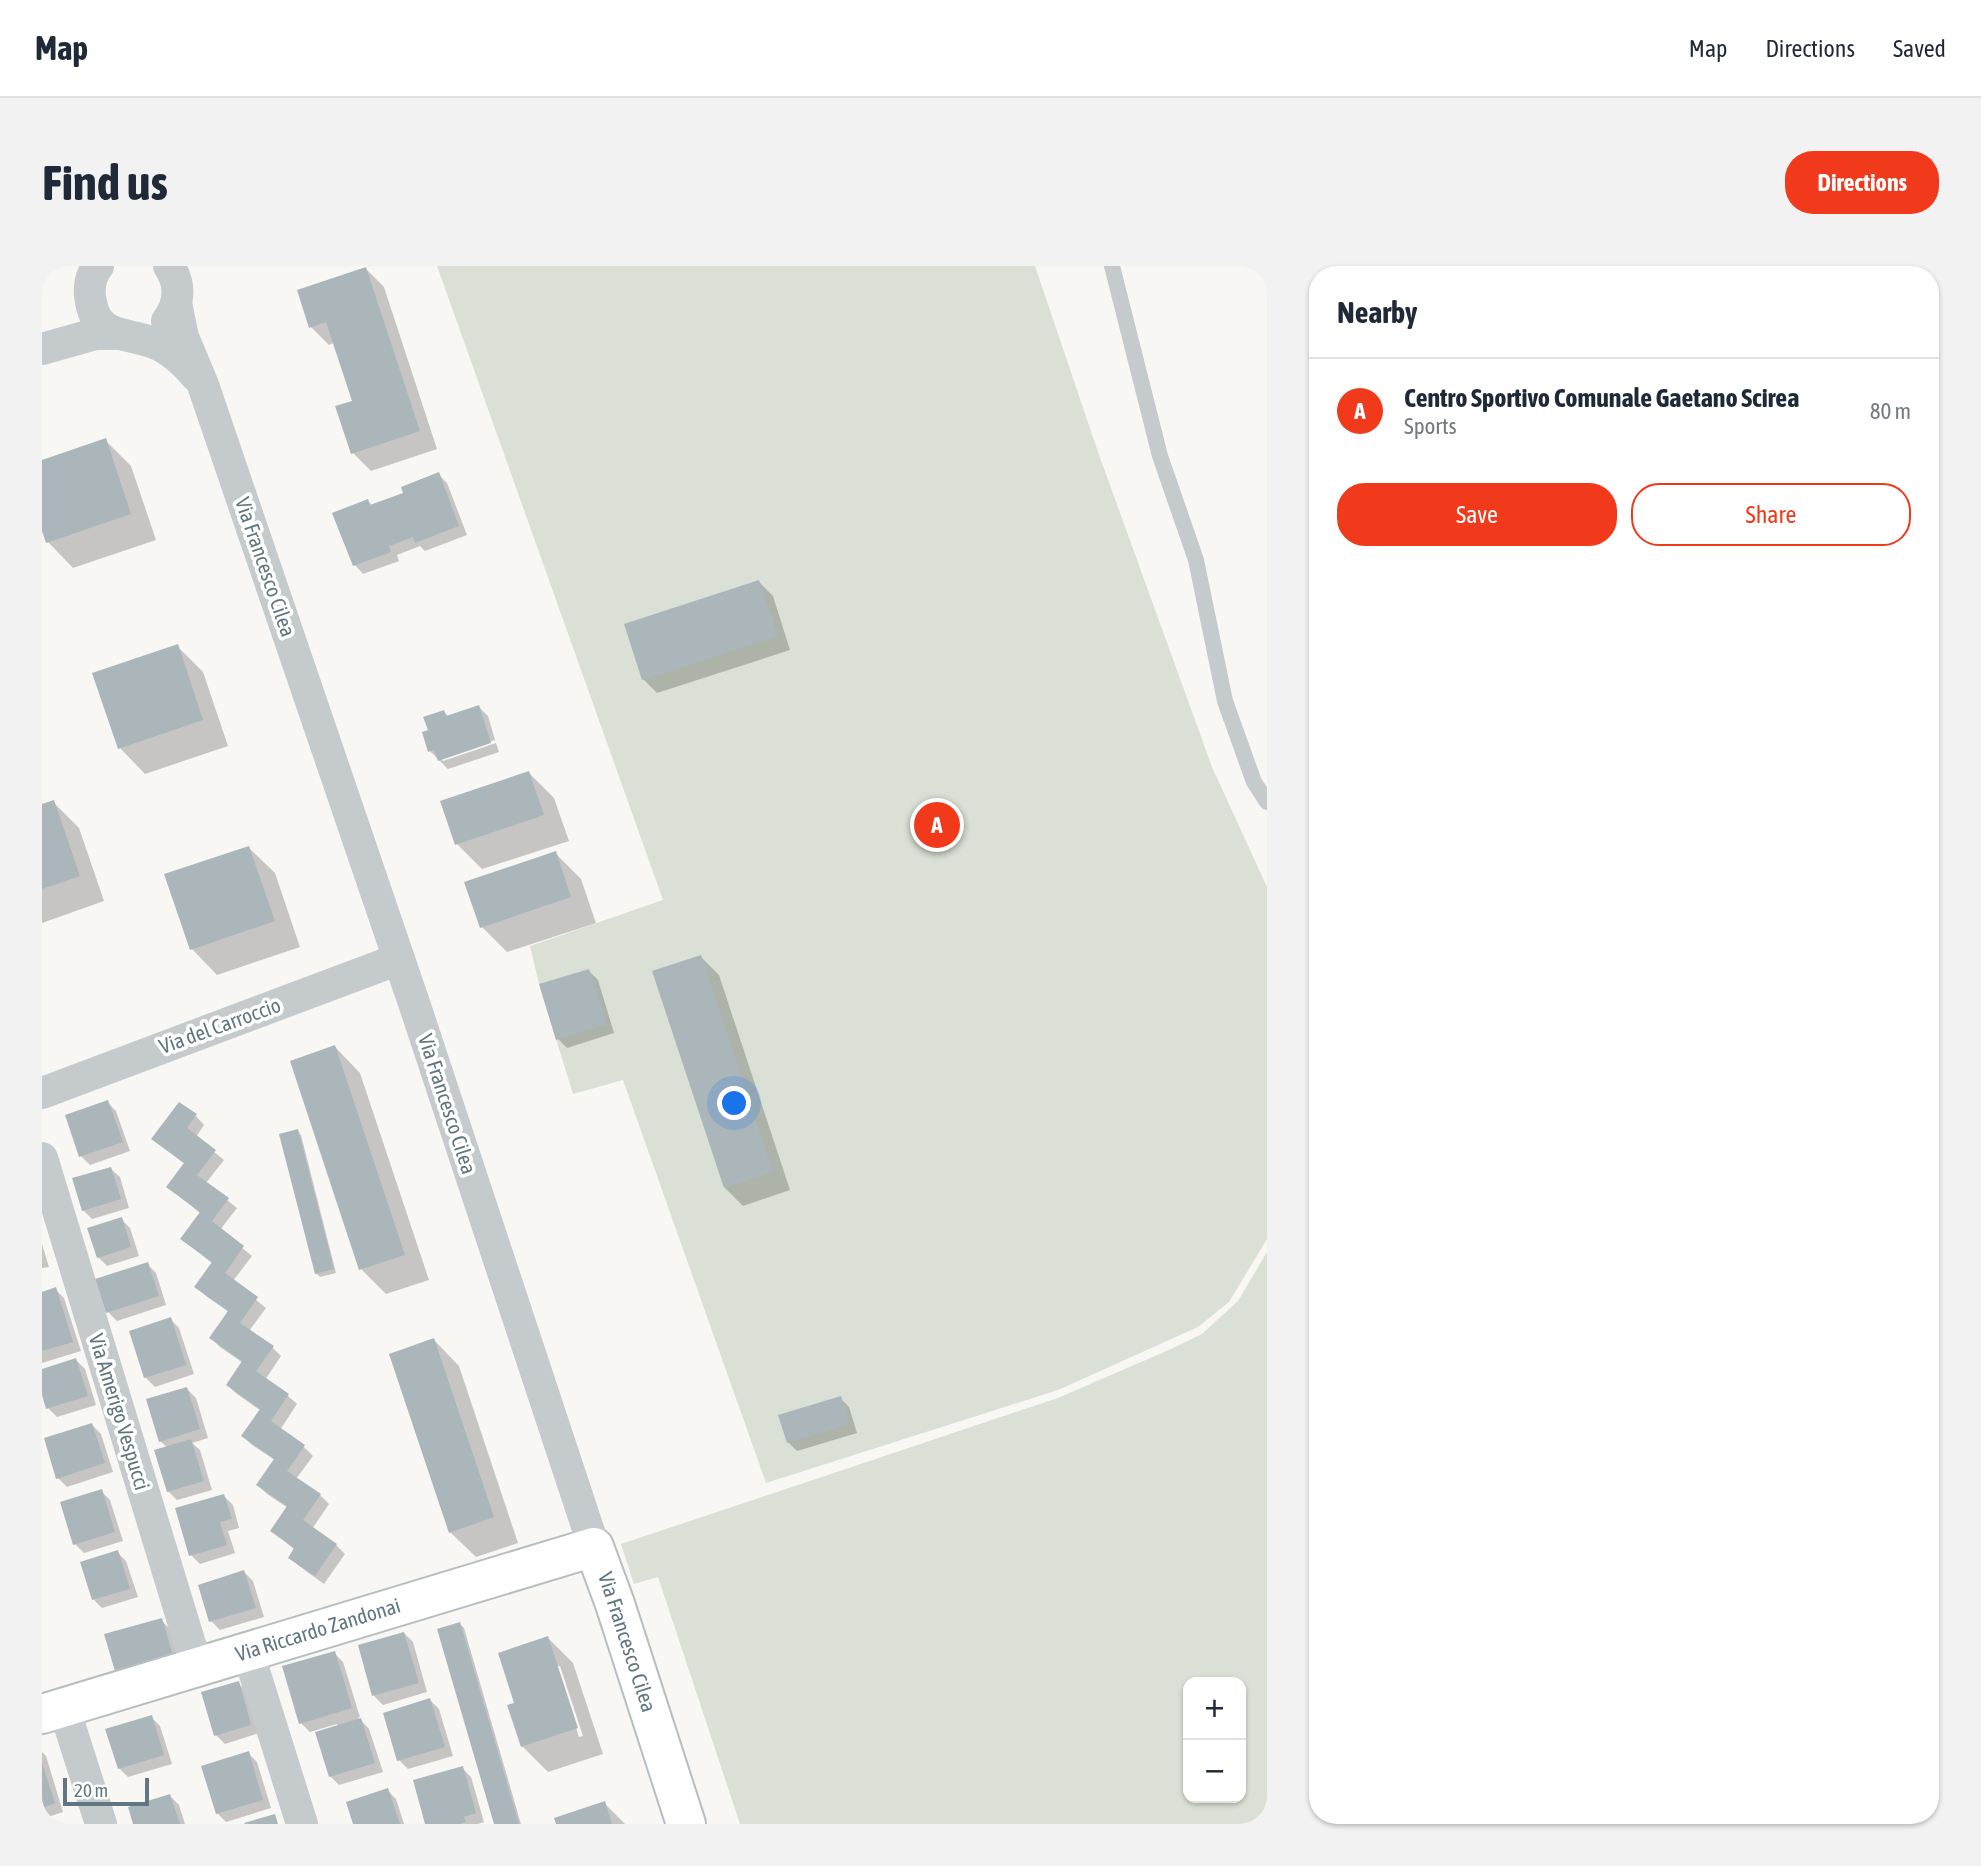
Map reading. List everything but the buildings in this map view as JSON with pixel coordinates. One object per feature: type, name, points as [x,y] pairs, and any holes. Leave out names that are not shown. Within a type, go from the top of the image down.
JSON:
[{"type":"street","name":"Via Francesco Cilea","points":[[169,266],[176,279],[176,303],[183,337],[203,386],[399,959],[686,1824]]},
{"type":"street","points":[[93,276],[92,308],[99,322],[126,336]]},
{"type":"street","points":[[42,341],[71,312],[93,276]]},
{"type":"street","points":[[42,349],[96,334],[150,334],[163,326],[173,313],[176,303]]},
{"type":"street","name":"Via Francesco Cilea","points":[[126,336],[153,342],[163,348],[186,365],[203,386]]},
{"type":"street","name":"Via del Carroccio","points":[[42,1093],[399,959]]},
{"type":"street","name":"Via Amerigo Vespucci","points":[[42,1158],[197,1667]]},
{"type":"street","name":"Via Riccardo Zandonai","points":[[53,1711],[594,1546]]},
{"type":"street","points":[[248,1652],[302,1824]]},
{"type":"street","points":[[53,1711],[101,1824]]},
{"type":"lane","points":[[1112,266],[1160,456],[1196,560],[1225,701],[1254,782],[1267,802]]},
{"type":"shaded area","points":[[437,266],[1035,266],[1098,452],[1212,767],[1267,887],[1267,1239],[1229,1302],[1198,1327],[1058,1390],[766,1483],[623,1080],[573,1094],[539,984],[530,946],[663,900]]},
{"type":"shaded area","points":[[1267,1252],[1267,1824],[740,1824],[658,1577],[634,1584],[621,1544],[1058,1398],[1202,1334],[1238,1301]]},
{"type":"place","name":"Centro Sportivo Comunale Gaetano Scirea","points":[[937,825]]}]
